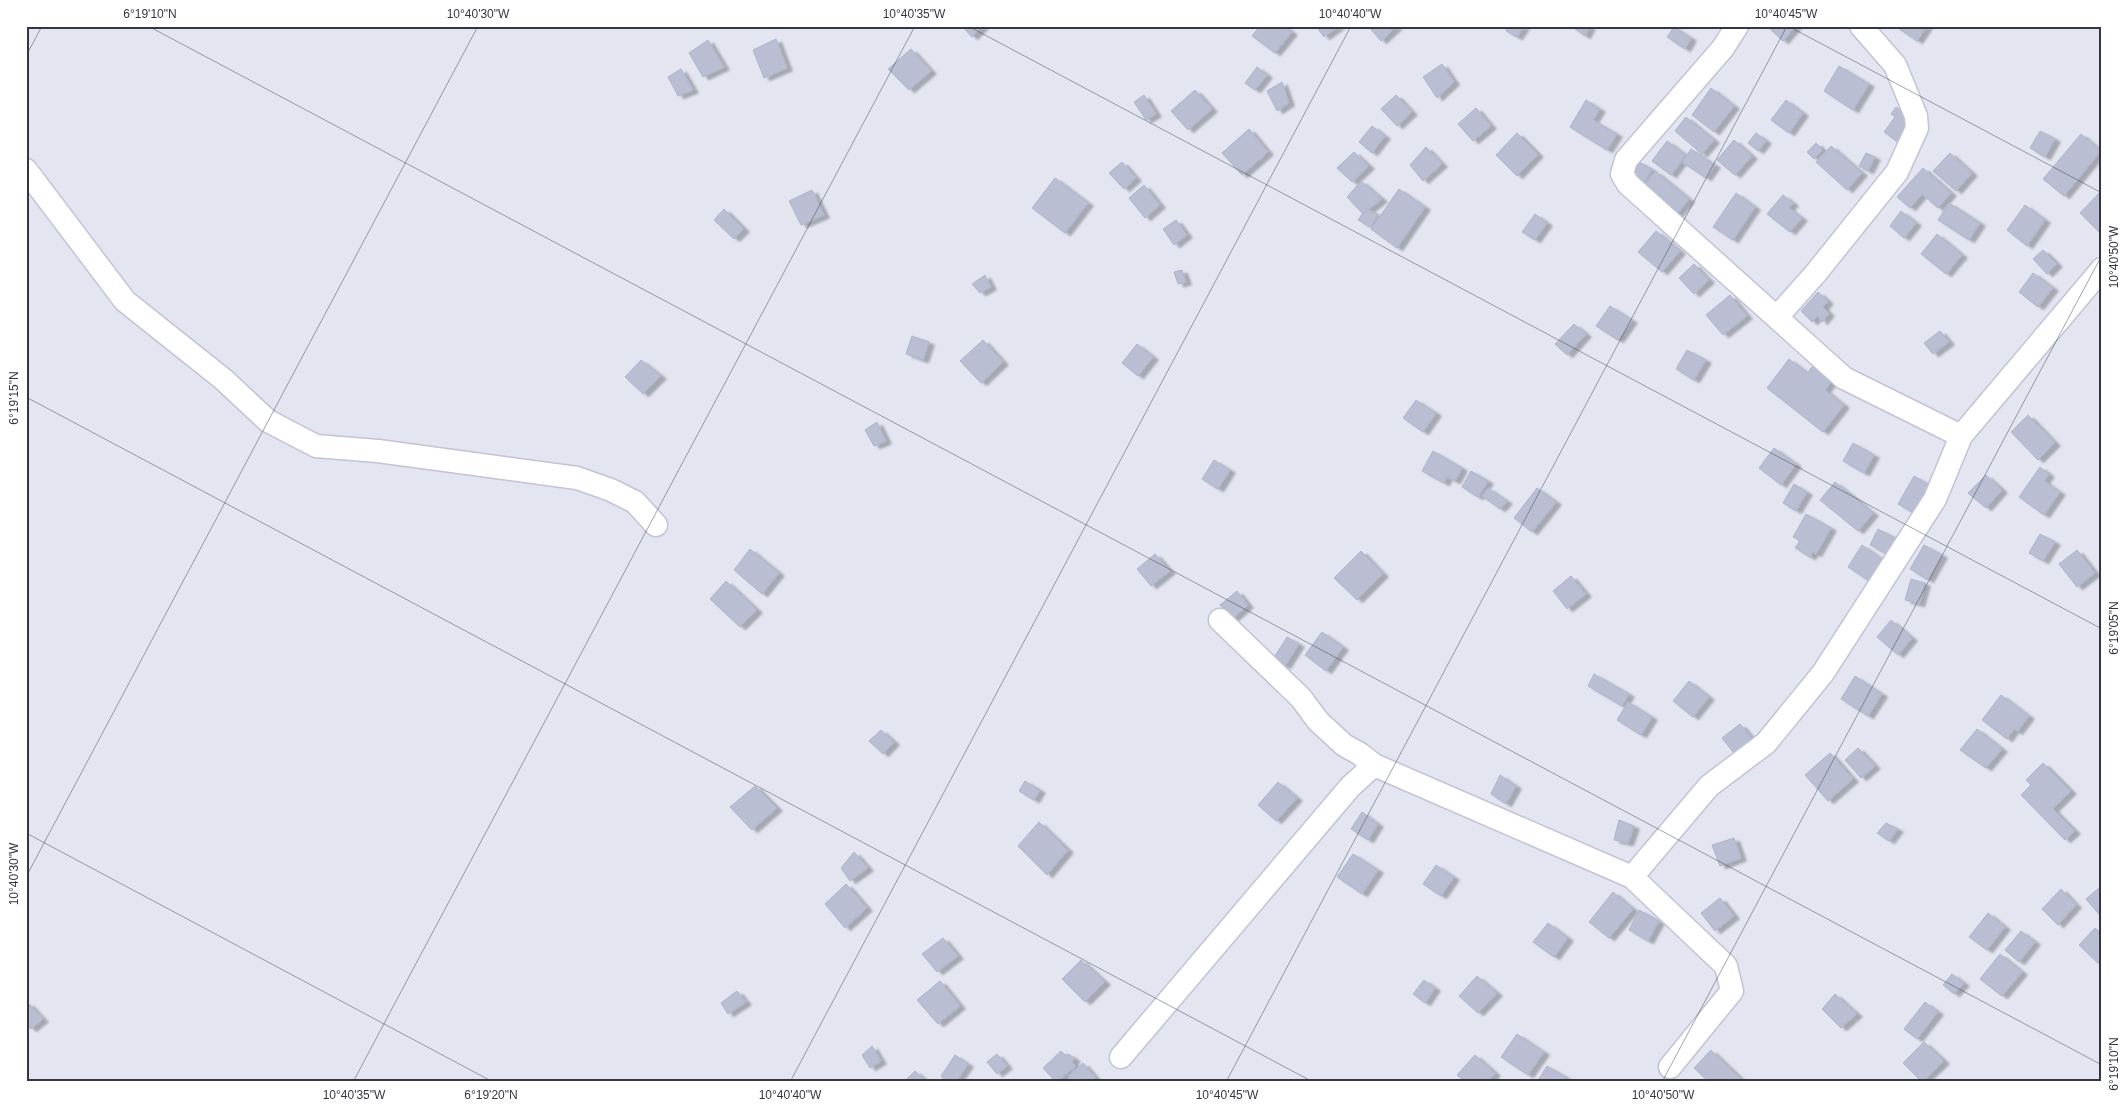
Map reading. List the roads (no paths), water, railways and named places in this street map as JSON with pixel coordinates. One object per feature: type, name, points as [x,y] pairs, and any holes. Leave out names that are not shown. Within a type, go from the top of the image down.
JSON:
[{"type":"street","points":[[1737,26],[1723,48],[1626,160],[1622,174],[1628,184],[1844,378],[1961,436]]},
{"type":"street","points":[[1778,317],[1897,172],[1917,128],[1916,116],[1895,65],[1861,26]]},
{"type":"street","points":[[26,170],[125,301],[223,379],[268,421],[316,446],[378,451],[577,478],[611,490],[635,502],[656,525]]},
{"type":"street","points":[[1632,877],[1709,786],[1766,743],[1823,673],[1935,499],[1961,436],[2102,268]]},
{"type":"street","points":[[1220,620],[1301,698],[1318,722],[1344,745],[1374,765],[1632,877],[1726,966],[1732,991],[1670,1067]]},
{"type":"street","points":[[1121,1057],[1350,788],[1374,765]]}]
